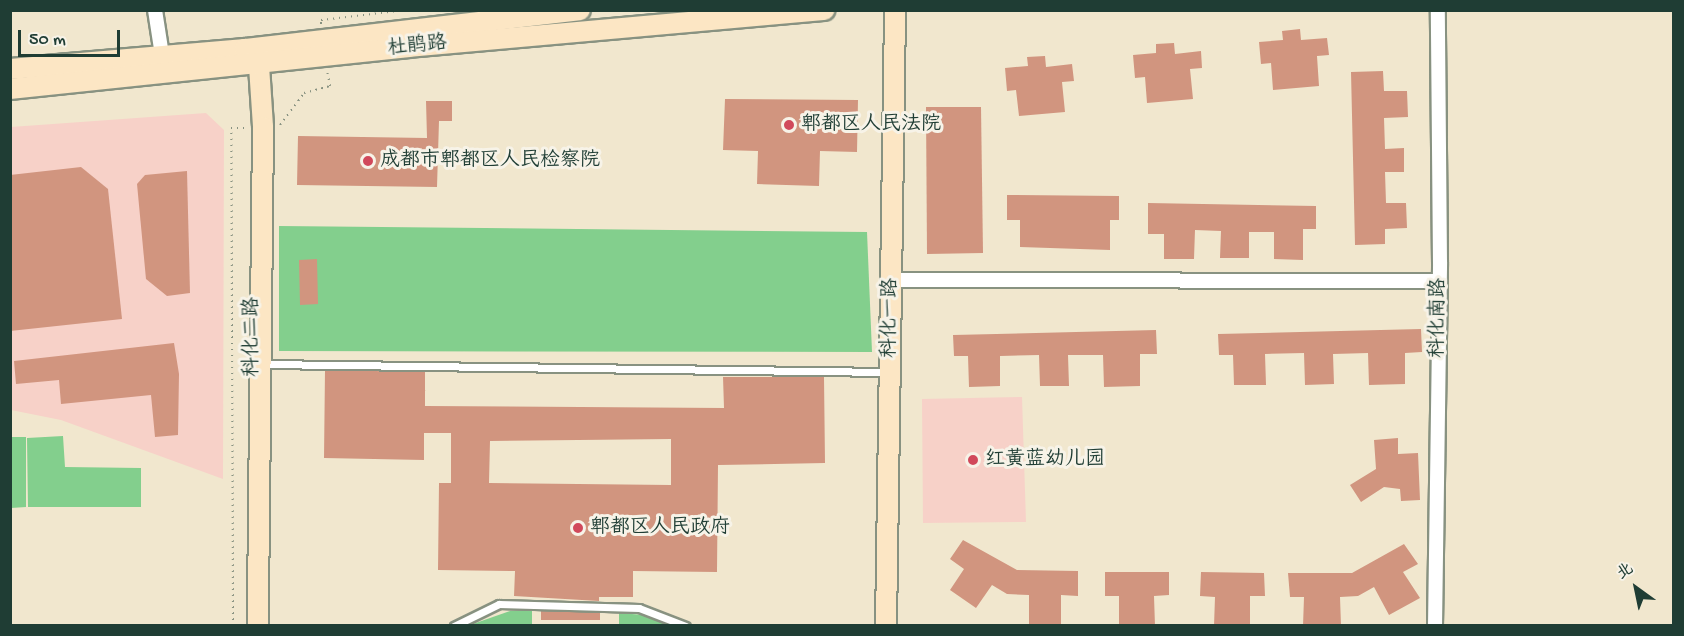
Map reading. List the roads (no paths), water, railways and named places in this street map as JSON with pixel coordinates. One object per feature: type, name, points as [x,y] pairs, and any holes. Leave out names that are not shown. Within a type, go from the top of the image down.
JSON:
[{"type":"street","points":[[156,10],[162,55]]},
{"type":"street","name":"杜鹃路","points":[[10,89],[250,61],[824,10]]},
{"type":"street","name":"科化一路","points":[[886,626],[895,10]]},
{"type":"street","name":"科化南路","points":[[1435,626],[1439,281],[1437,10]]},
{"type":"street","points":[[562,33],[569,11]]},
{"type":"street","name":"杜鹃路","points":[[10,69],[162,55],[250,61],[569,11]]},
{"type":"street","name":"科化二路","points":[[249,626],[258,364],[250,61]]},
{"type":"street","points":[[891,280],[1439,281]]},
{"type":"street","points":[[258,364],[258,626]]},
{"type":"lane","points":[[258,364],[890,372]]},
{"type":"lane","points":[[454,626],[499,604],[639,608],[686,626]]},
{"type":"place","name":"郫都区人民法院","points":[[789,125]]},
{"type":"place","name":"成都市郫都区人民检察院","points":[[368,161]]},
{"type":"place","name":"红黄蓝幼儿园","points":[[973,460]]},
{"type":"place","name":"郫都区人民政府","points":[[578,528]]}]
